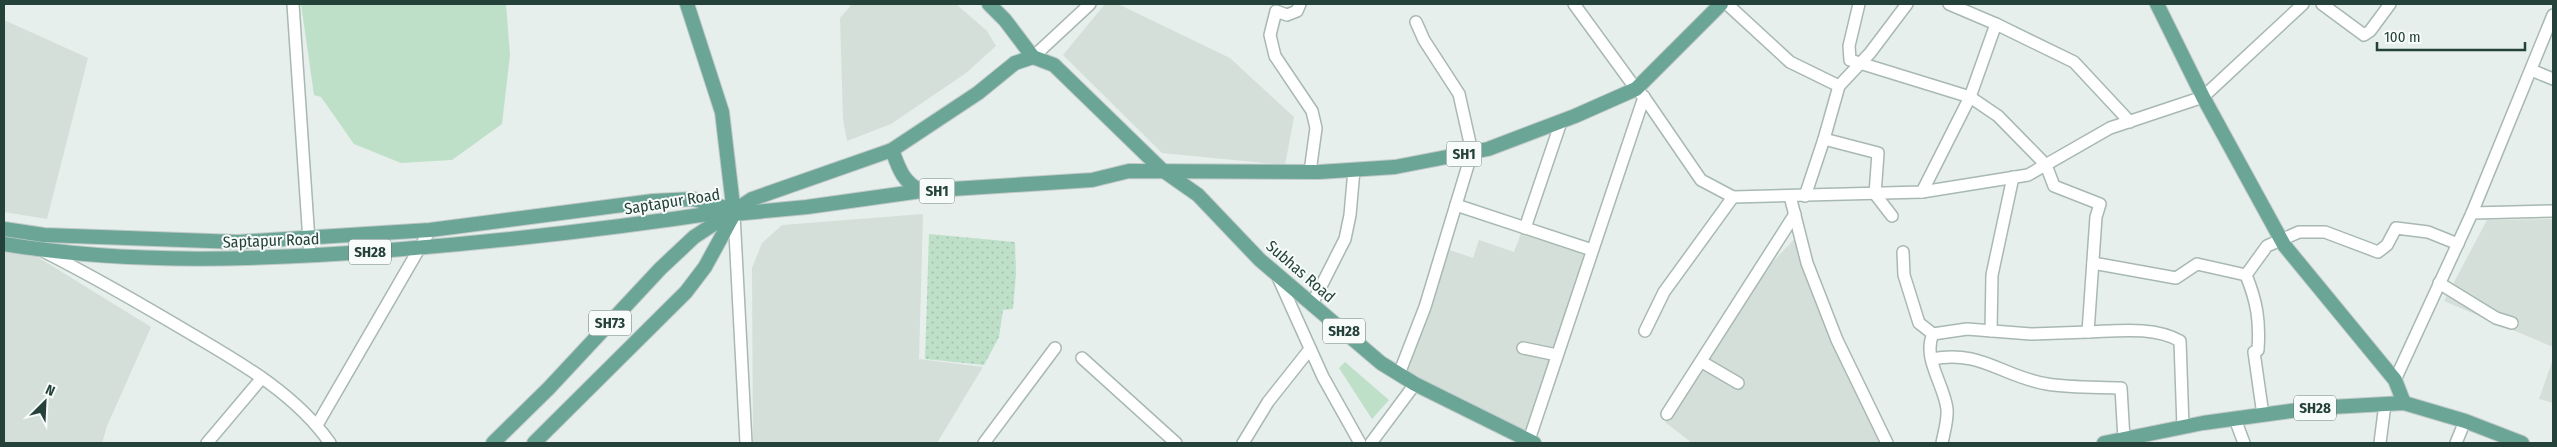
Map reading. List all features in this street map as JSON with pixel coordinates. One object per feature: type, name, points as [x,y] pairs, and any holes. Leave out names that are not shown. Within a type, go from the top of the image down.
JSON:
[{"type":"main road","points":[[687,4],[722,112],[734,212],[752,199],[892,150],[978,93],[1016,63],[1034,57],[1006,20],[989,4]]},
{"type":"main road","name":"SH1","points":[[734,212],[807,207],[921,191],[1092,180],[1129,171],[1161,169],[1310,172],[1395,167],[1488,149],[1640,93],[1721,4]]},
{"type":"main road","points":[[2157,4],[2203,97],[2282,241],[2394,380],[2404,403]]},
{"type":"main road","name":"Subhas Road","points":[[1034,57],[1054,66],[1161,169],[1198,195],[1276,274],[1380,363],[1415,384],[1530,442]]},
{"type":"main road","points":[[892,150],[900,173],[909,185],[921,191]]},
{"type":"main road","name":"Saptapur Road","points":[[4,229],[44,235],[238,242],[430,230],[653,201],[693,199],[734,212]]},
{"type":"main road","name":"Saptapur Road","points":[[4,244],[45,251],[201,260],[310,256],[420,248],[639,225],[734,212]]},
{"type":"main road","name":"SH73","points":[[534,443],[686,292],[705,267],[725,234],[734,212]]},
{"type":"main road","name":"SH73","points":[[493,443],[549,388],[678,251],[734,212]]},
{"type":"main road","name":"SH28","points":[[2104,443],[2235,418],[2313,408],[2404,403],[2465,421],[2522,443]]},
{"type":"street","points":[[293,4],[310,256]]},
{"type":"street","points":[[1034,57],[1090,4]]},
{"type":"street","points":[[1300,4],[1298,11],[1287,15],[1272,7],[1270,35],[1275,56],[1312,111],[1316,128],[1310,172]]},
{"type":"street","points":[[1574,4],[1701,180],[1733,197],[1922,192],[2028,175],[2110,128],[2203,97],[2303,4]]},
{"type":"street","points":[[1727,4],[1790,62],[1839,86]]},
{"type":"street","points":[[1859,4],[1849,46],[1850,60],[1970,97],[1998,116],[2046,165],[2054,186],[2100,204],[2096,217],[2088,332]]},
{"type":"street","points":[[1805,196],[1839,86],[1870,53],[1907,4]]},
{"type":"street","points":[[1949,4],[1996,24],[2074,62],[2130,122]]},
{"type":"street","points":[[2328,5],[2364,34],[2370,31],[2390,4]]},
{"type":"street","points":[[2394,380],[2472,213],[2553,15]]},
{"type":"street","points":[[1399,374],[1425,308],[1472,152],[1459,94],[1424,40],[1416,22]]},
{"type":"street","points":[[1922,192],[1970,97],[1996,24]]},
{"type":"street","points":[[2531,70],[2553,79]]},
{"type":"street","points":[[1530,442],[1640,93]]},
{"type":"street","points":[[1525,228],[1561,122]]},
{"type":"street","points":[[1824,139],[1878,153],[1875,194],[1892,216]]},
{"type":"street","points":[[1312,304],[1344,239],[1350,214],[1354,170]]},
{"type":"street","points":[[1991,331],[1992,275],[2013,177]]},
{"type":"street","points":[[1790,196],[1808,263],[1837,340],[1887,443]]},
{"type":"street","points":[[1645,331],[1664,292],[1733,197]]},
{"type":"street","points":[[1456,205],[1592,250]]},
{"type":"street","points":[[2472,213],[2553,211]]},
{"type":"street","points":[[734,212],[746,443]]},
{"type":"street","points":[[1668,414],[1795,214]]},
{"type":"street","points":[[2246,275],[2267,246],[2299,232],[2325,232],[2378,252],[2387,245],[2396,228],[2428,232],[2458,244]]},
{"type":"street","points":[[317,425],[430,230]]},
{"type":"street","points":[[44,235],[45,251],[112,286],[222,352],[283,393],[317,425],[330,443]]},
{"type":"street","points":[[1902,252],[1904,275],[1919,323],[1933,334],[1967,329],[2031,334],[2123,331],[2167,334],[2180,341],[2183,427]]},
{"type":"street","points":[[2093,263],[2176,278],[2197,264],[2246,275]]},
{"type":"street","points":[[1276,274],[1323,376],[1360,443]]},
{"type":"street","points":[[2246,275],[2254,293],[2260,323],[2258,350],[2254,352],[2263,415]]},
{"type":"street","points":[[2439,283],[2496,318],[2512,323]]},
{"type":"street","points":[[1933,334],[1929,343],[1947,410],[1942,443]]},
{"type":"street","points":[[984,443],[1055,348]]},
{"type":"street","points":[[1243,443],[1268,402],[1310,348]]},
{"type":"street","points":[[1523,348],[1557,355]]},
{"type":"street","points":[[1932,359],[1951,355],[1978,360],[2046,384],[2121,388],[2124,439]]},
{"type":"street","points":[[1082,358],[1176,443]]},
{"type":"street","points":[[1702,362],[1738,383]]},
{"type":"street","points":[[207,443],[261,379]]},
{"type":"street","points":[[1371,443],[1415,384]]},
{"type":"street","points":[[2380,443],[2385,404]]},
{"type":"street","points":[[2235,418],[2244,443]]},
{"type":"street","points":[[2456,443],[2465,421]]},
{"type":"shaded area","points":[[852,4],[956,4],[987,31],[996,46],[966,73],[891,124],[847,141],[843,119],[840,18]]},
{"type":"shaded area","points":[[1105,4],[1118,4],[1230,58],[1294,117],[1285,165],[1162,153],[1063,55]]},
{"type":"shaded area","points":[[4,20],[88,58],[47,219],[4,212]]},
{"type":"shaded area","points":[[923,214],[919,359],[983,367],[937,443],[753,443],[752,268],[762,243],[782,225]]},
{"type":"shaded area","points":[[2553,219],[2553,347],[2444,301],[2487,220]]},
{"type":"shaded area","points":[[1523,228],[1587,248],[1528,436],[1405,371],[1447,249],[1473,258],[1479,240],[1514,252]]},
{"type":"shaded area","points":[[1800,233],[1807,263],[1887,443],[1692,443],[1665,422],[1754,282]]},
{"type":"shaded area","points":[[4,250],[36,256],[151,327],[107,426],[102,443],[4,443]]},
{"type":"shaded area","points":[[2553,359],[2553,403],[2539,399]]},
{"type":"green space","points":[[301,4],[506,4],[510,55],[502,124],[452,160],[401,163],[354,144],[321,97],[314,95]]},
{"type":"green space","points":[[929,234],[1015,242],[1016,274],[1013,309],[1003,310],[999,337],[984,365],[925,359]]},
{"type":"green space","points":[[1345,362],[1389,400],[1372,419],[1339,368]]}]
